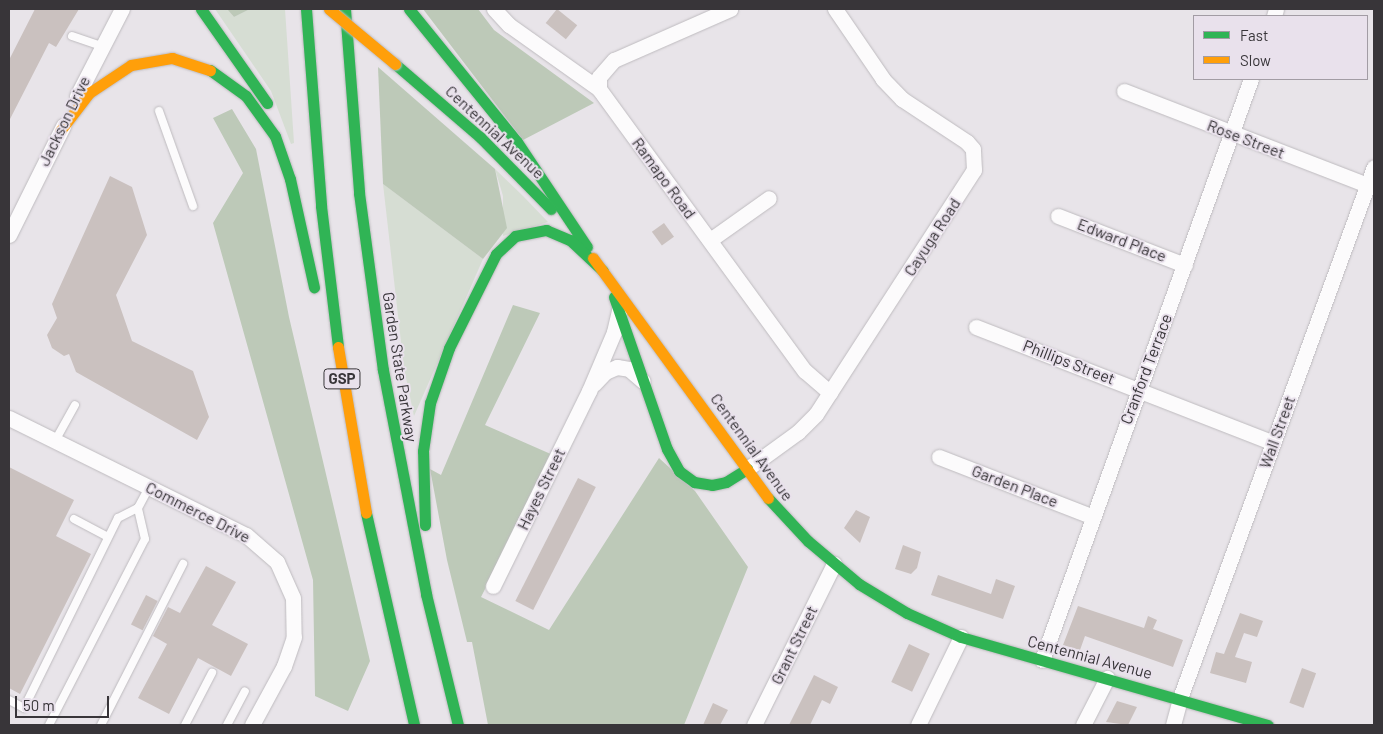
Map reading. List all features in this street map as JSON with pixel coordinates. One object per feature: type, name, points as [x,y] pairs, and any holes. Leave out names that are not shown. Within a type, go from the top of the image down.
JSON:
[{"type":"main road","points":[[201,9],[266,101],[279,132],[316,296]]},
{"type":"main road","name":"GSP","points":[[306,9],[325,251],[340,366],[367,521],[414,725]]},
{"type":"main road","name":"Centennial Avenue","points":[[329,9],[496,153],[559,218],[603,271],[780,514],[834,564],[893,605],[962,637],[1180,698],[1268,725]]},
{"type":"main road","name":"Garden State Parkway","points":[[345,9],[358,193],[381,360],[407,504],[458,725]]},
{"type":"main road","points":[[410,9],[517,142],[603,271],[619,309],[667,449],[684,476],[699,484],[712,485],[726,482],[747,469]]},
{"type":"main road","points":[[60,132],[89,93],[113,74],[152,59],[181,60],[215,72],[246,96],[275,136],[290,179]]},
{"type":"main road","points":[[447,684],[429,571],[423,468],[426,420],[444,362],[490,265],[502,247],[515,236],[538,230],[561,235],[603,271]]},
{"type":"main road","points":[[323,326],[367,521]]},
{"type":"street","name":"Jackson Drive","points":[[9,235],[101,46],[122,9]]},
{"type":"street","name":"Ramapo Road","points":[[494,9],[509,25],[599,89],[805,371],[830,393]]},
{"type":"street","points":[[599,89],[599,77],[614,60],[730,9]]},
{"type":"street","name":"Cayuga Road","points":[[747,469],[806,426],[830,393],[969,180],[975,159],[967,142],[902,99],[883,79],[835,9]]},
{"type":"street","name":"Cranford Terrace","points":[[1042,660],[1091,516],[1185,265],[1251,80]]},
{"type":"street","name":"Rose Street","points":[[1124,91],[1368,185]]},
{"type":"street","name":"Wall Street","points":[[1173,725],[1180,698],[1374,167]]},
{"type":"street","points":[[710,240],[769,198]]},
{"type":"street","name":"Edward Place","points":[[1058,216],[1185,265]]},
{"type":"street","name":"Hayes Street","points":[[494,586],[589,391],[614,332],[619,309]]},
{"type":"street","name":"Phillips Street","points":[[976,327],[1138,388],[1273,443]]},
{"type":"street","name":"Hayes Street","points":[[589,391],[605,372],[618,367],[629,369],[644,382]]},
{"type":"street","name":"Commerce Drive","points":[[9,418],[246,536],[263,547],[287,579],[295,608],[294,637],[284,666],[252,725]]},
{"type":"street","name":"Garden Place","points":[[939,457],[1091,516]]},
{"type":"street","name":"Grant Street","points":[[754,725],[834,564]]},
{"type":"street","points":[[918,725],[962,637]]},
{"type":"street","points":[[1083,725],[1107,678]]},
{"type":"lane","points":[[72,36],[101,46]]},
{"type":"lane","points":[[159,112],[193,206]]},
{"type":"lane","points":[[55,441],[75,405]]},
{"type":"lane","points":[[9,700],[24,708],[118,518],[138,508],[148,487]]},
{"type":"lane","points":[[50,725],[145,539],[138,508]]},
{"type":"lane","points":[[74,519],[108,537]]},
{"type":"lane","points":[[101,725],[183,564]]},
{"type":"lane","points":[[185,725],[212,673]]},
{"type":"lane","points":[[227,725],[244,691]]},
{"type":"shaded area","points":[[215,9],[227,9],[234,17],[250,9],[285,9],[294,143],[291,144],[271,91]]},
{"type":"shaded area","points":[[495,169],[548,222],[503,236],[503,196]]},
{"type":"shaded area","points":[[383,184],[483,259],[414,416],[404,368]]},
{"type":"green space","points":[[227,9],[250,9],[234,17]]},
{"type":"green space","points":[[423,9],[478,9],[494,30],[594,103],[523,140]]},
{"type":"green space","points":[[378,67],[495,169],[507,228],[483,259],[383,184]]},
{"type":"green space","points":[[232,109],[256,149],[289,317],[370,661],[348,711],[315,696],[313,580],[213,223],[243,173],[213,118]]},
{"type":"green space","points":[[513,305],[540,313],[485,425],[553,455],[481,597],[549,630],[659,458],[695,491],[748,567],[684,725],[488,725],[472,642],[467,642],[447,560],[430,469],[441,475]]},
{"type":"building","points":[[35,9],[79,9],[56,47],[49,43],[9,121],[9,60]]},
{"type":"building","points":[[557,9],[577,25],[566,39],[546,23]]},
{"type":"building","points":[[110,176],[132,187],[147,235],[116,295],[132,341],[193,371],[209,417],[197,440],[76,372],[69,354],[64,356],[52,348],[47,335],[57,318],[52,304]]},
{"type":"building","points":[[664,223],[674,237],[662,246],[652,232]]},
{"type":"building","points":[[9,467],[74,500],[56,536],[91,554],[20,694],[9,688]]},
{"type":"building","points":[[578,478],[596,487],[533,610],[515,601]]},
{"type":"building","points":[[856,510],[870,517],[860,543],[844,528]]},
{"type":"building","points":[[903,545],[921,552],[917,568],[911,574],[895,569]]},
{"type":"building","points":[[206,566],[236,582],[212,625],[248,644],[231,676],[198,658],[169,714],[138,698],[167,644],[153,636],[168,607],[180,613]]},
{"type":"building","points":[[938,575],[991,594],[996,579],[1015,586],[1003,619],[931,595]]},
{"type":"building","points":[[146,595],[158,601],[143,630],[131,624]]},
{"type":"building","points":[[1078,606],[1144,628],[1148,616],[1157,620],[1153,629],[1183,640],[1173,667],[1085,636],[1080,650],[1063,645]]},
{"type":"building","points":[[1240,613],[1263,621],[1257,637],[1244,633],[1235,657],[1252,662],[1246,683],[1210,673],[1216,652],[1224,654]]},
{"type":"building","points":[[909,644],[930,654],[912,692],[891,682]]},
{"type":"building","points":[[1302,668],[1316,673],[1303,708],[1289,703]]},
{"type":"building","points":[[814,675],[838,687],[830,704],[822,700],[810,725],[789,725]]},
{"type":"building","points":[[1117,701],[1137,707],[1128,725],[1106,722]]},
{"type":"building","points":[[713,703],[728,710],[720,725],[703,725]]},
{"type":"traffic: fast","points":[[201,9],[267,103]]},
{"type":"traffic: fast","points":[[306,9],[321,206],[338,347]]},
{"type":"traffic: fast","points":[[345,9],[359,193],[383,370],[426,594],[458,725]]},
{"type":"traffic: fast","points":[[409,9],[517,142],[587,247]]},
{"type":"traffic: fast","points":[[395,64],[480,137],[551,209]]},
{"type":"traffic: fast","points":[[210,70],[246,96],[275,136],[290,179],[314,287]]},
{"type":"traffic: fast","points":[[425,525],[423,451],[430,403],[449,348],[496,254],[515,236],[546,230],[570,240],[603,271]]},
{"type":"traffic: fast","points":[[614,297],[667,449],[679,471],[694,482],[712,485],[726,482],[747,469]]},
{"type":"traffic: fast","points":[[768,498],[808,541],[859,584],[907,613],[961,637],[1268,725]]},
{"type":"traffic: fast","points":[[366,513],[414,725]]},
{"type":"traffic: slow","points":[[329,9],[395,64]]},
{"type":"traffic: slow","points":[[60,131],[89,93],[131,65],[172,58],[210,70]]},
{"type":"traffic: slow","points":[[593,258],[768,498]]},
{"type":"traffic: slow","points":[[338,347],[366,513]]}]
